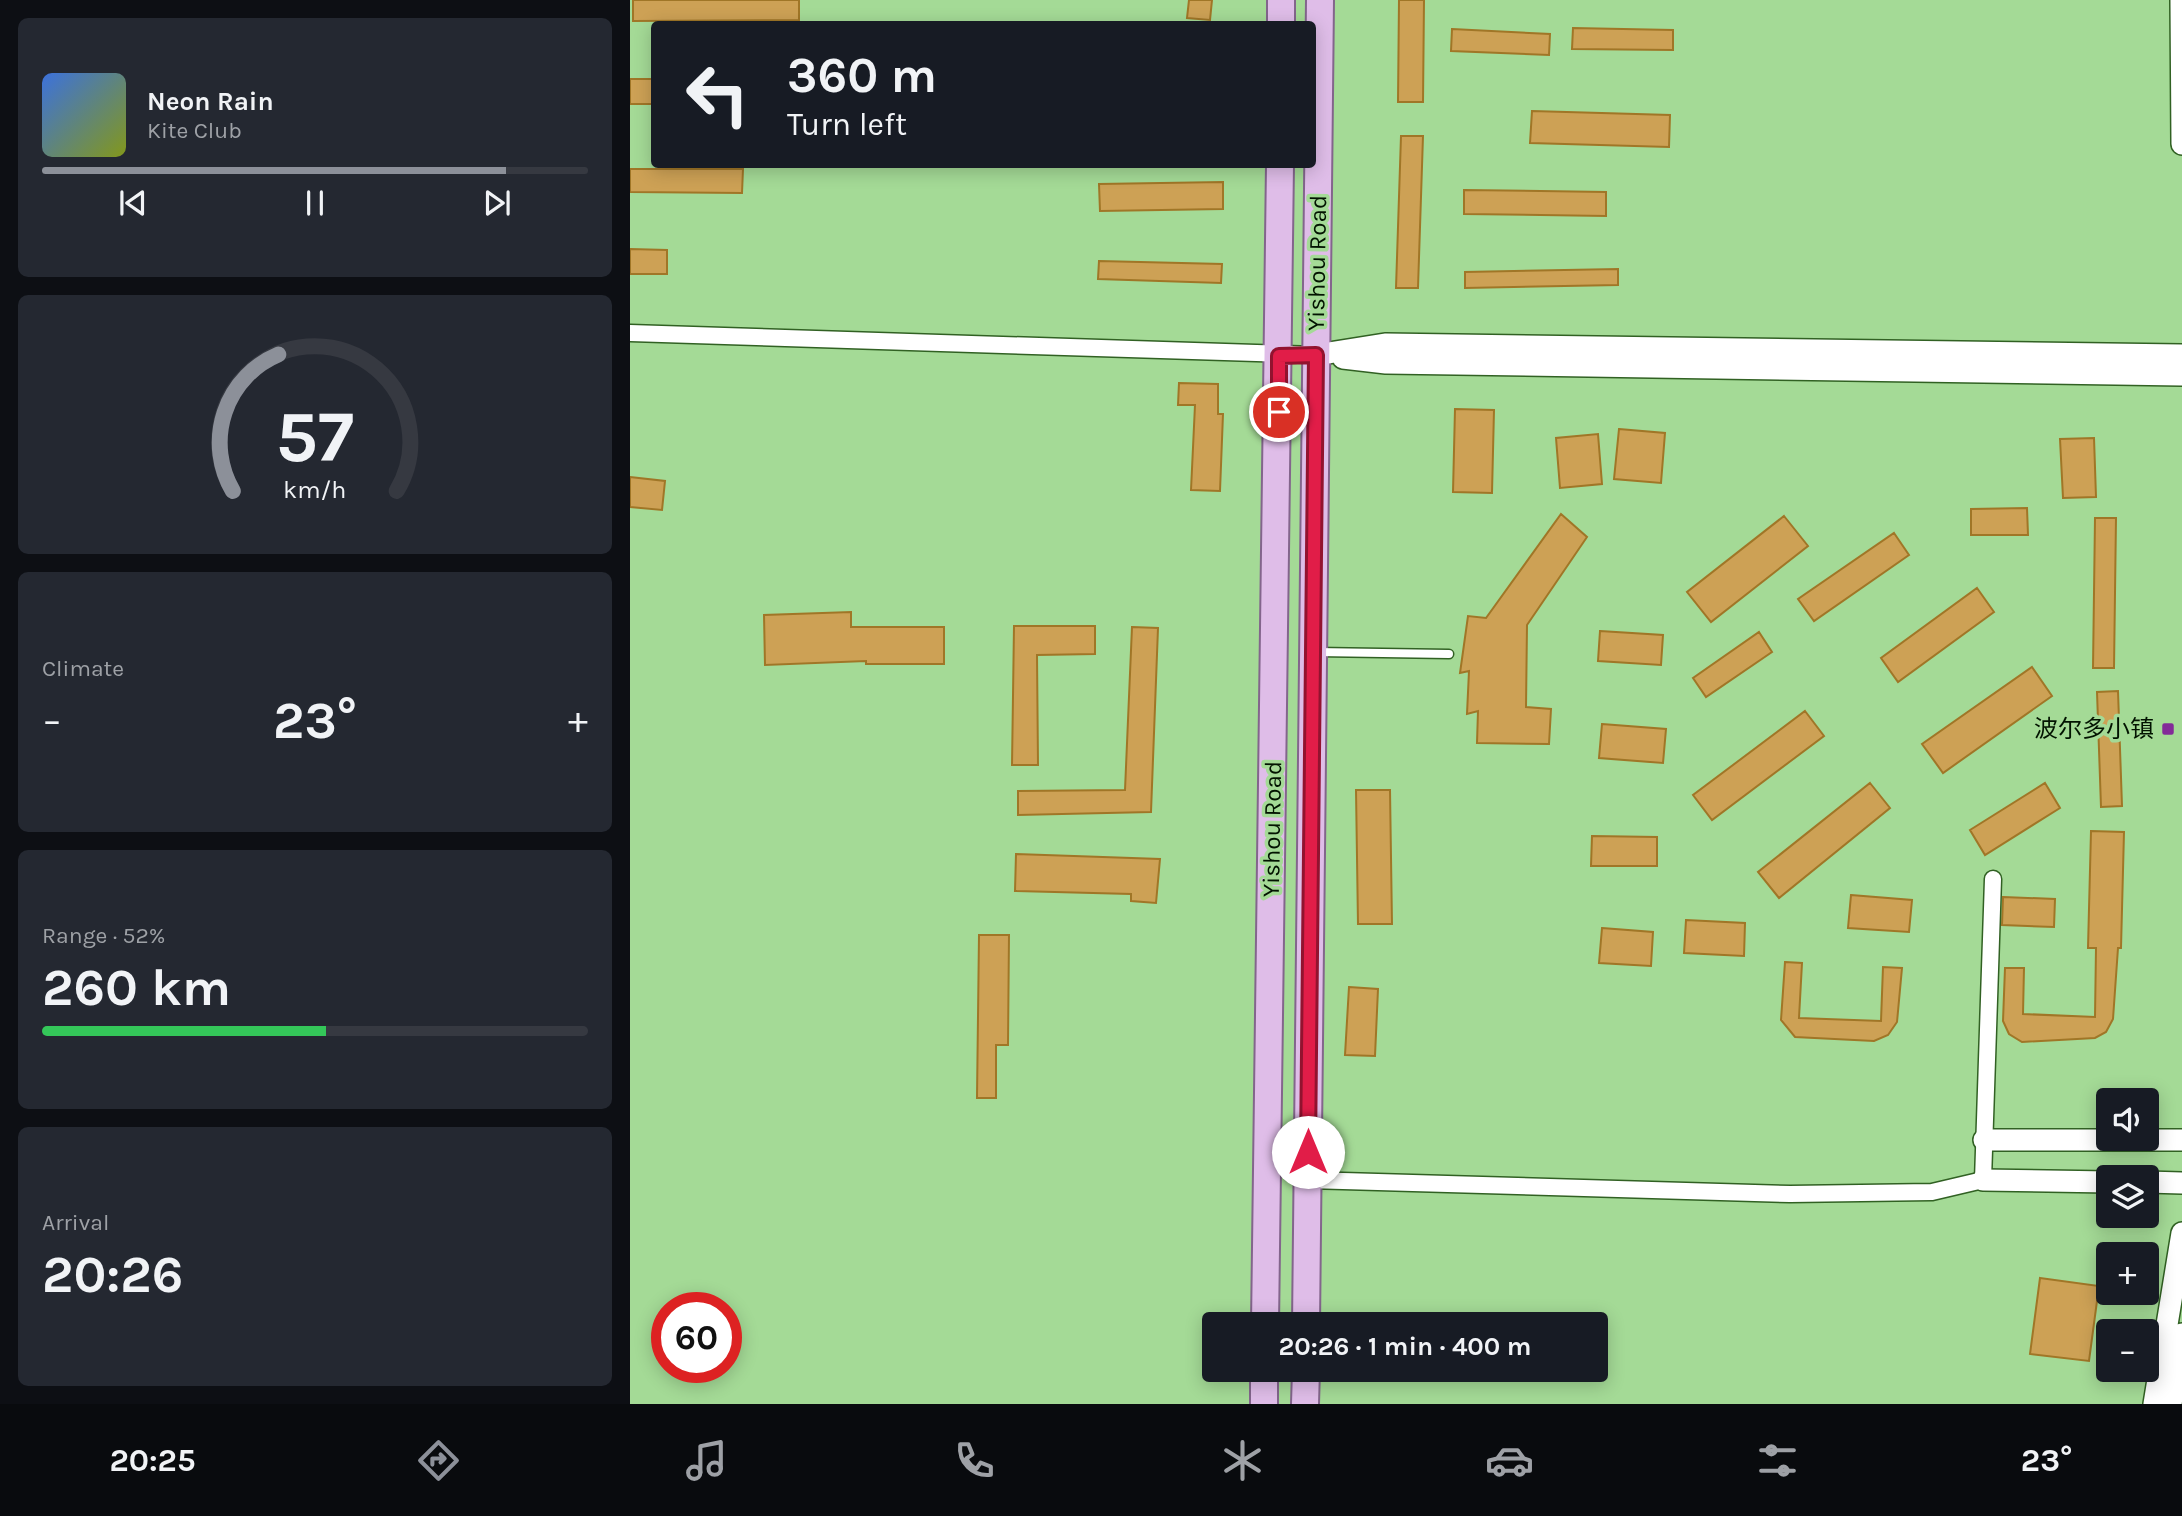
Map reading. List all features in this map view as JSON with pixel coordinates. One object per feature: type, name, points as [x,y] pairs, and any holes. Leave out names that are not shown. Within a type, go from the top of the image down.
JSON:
[{"type":"main road","points":[[1281,0],[1281,21]]},
{"type":"main road","name":"Yishou Road","points":[[1306,1312],[1320,0]]},
{"type":"main road","name":"Yishou Road","points":[[1265,1312],[1280,168]]},
{"type":"main road","points":[[1264,1382],[1264,1404]]},
{"type":"main road","points":[[1305,1404],[1306,1382]]},
{"type":"street","points":[[2181,0],[2182,144]]},
{"type":"street","points":[[630,334],[1279,356],[1316,355],[1385,344],[2182,355]]},
{"type":"street","points":[[1316,355],[1386,363],[2182,375]]},
{"type":"street","points":[[1983,1180],[1993,879]]},
{"type":"street","points":[[1984,1139],[2182,1140]]},
{"type":"street","points":[[1308,1180],[1790,1194],[1932,1192],[1983,1180],[2096,1182]]},
{"type":"street","points":[[2159,1182],[2182,1183]]},
{"type":"street","points":[[2154,1404],[2182,1233]]},
{"type":"street","points":[[2171,1404],[2182,1334]]},
{"type":"lane","points":[[1312,652],[1449,654]]},
{"type":"building","points":[[633,0],[799,0],[799,20],[633,21]]},
{"type":"building","points":[[1189,0],[1212,0],[1210,20],[1187,18]]},
{"type":"building","points":[[1399,0],[1424,0],[1423,102],[1398,102]]},
{"type":"building","points":[[1573,28],[1673,30],[1673,50],[1572,49]]},
{"type":"building","points":[[1452,29],[1550,34],[1549,55],[1451,51]]},
{"type":"building","points":[[630,79],[651,79],[651,104],[630,104]]},
{"type":"building","points":[[1532,111],[1670,115],[1669,147],[1530,143]]},
{"type":"building","points":[[1401,136],[1423,136],[1418,288],[1396,288]]},
{"type":"building","points":[[630,169],[743,169],[742,193],[630,192]]},
{"type":"building","points":[[1223,182],[1223,209],[1100,211],[1099,184]]},
{"type":"building","points":[[1464,190],[1606,192],[1606,216],[1464,214]]},
{"type":"building","points":[[630,249],[667,250],[667,274],[630,274]]},
{"type":"building","points":[[1099,261],[1222,264],[1221,283],[1098,279]]},
{"type":"building","points":[[1618,269],[1618,285],[1465,288],[1465,272]]},
{"type":"building","points":[[1179,383],[1218,384],[1218,414],[1223,414],[1220,491],[1191,490],[1195,405],[1178,405]]},
{"type":"building","points":[[1455,409],[1494,410],[1492,493],[1453,492]]},
{"type":"building","points":[[1619,429],[1665,433],[1661,483],[1614,479]]},
{"type":"building","points":[[1598,434],[1602,484],[1560,488],[1556,438]]},
{"type":"building","points":[[2094,438],[2096,497],[2063,498],[2060,439]]},
{"type":"building","points":[[630,477],[665,481],[662,510],[630,507]]},
{"type":"building","points":[[2027,508],[2028,535],[1971,535],[1971,509]]},
{"type":"building","points":[[1561,514],[1587,537],[1527,625],[1526,707],[1551,709],[1549,744],[1477,743],[1478,711],[1467,714],[1469,671],[1460,673],[1468,616],[1486,618]]},
{"type":"building","points":[[1784,516],[1808,546],[1711,622],[1687,592]]},
{"type":"building","points":[[2095,518],[2116,518],[2114,668],[2093,668]]},
{"type":"building","points":[[1894,533],[1909,555],[1814,621],[1798,599]]},
{"type":"building","points":[[1977,588],[1994,612],[1898,682],[1881,658]]},
{"type":"building","points":[[851,612],[851,627],[944,627],[944,664],[866,664],[866,661],[765,665],[764,615]]},
{"type":"building","points":[[1014,626],[1095,626],[1095,654],[1037,655],[1038,765],[1012,765]]},
{"type":"building","points":[[1132,627],[1158,628],[1151,812],[1018,815],[1018,791],[1125,790]]},
{"type":"building","points":[[1600,631],[1663,635],[1661,665],[1598,661]]},
{"type":"building","points":[[1759,632],[1772,652],[1706,697],[1693,678]]},
{"type":"building","points":[[2032,667],[2052,696],[1943,773],[1922,744]]},
{"type":"building","points":[[2118,691],[2122,806],[2101,807],[2097,692]]},
{"type":"building","points":[[1805,711],[1824,736],[1712,820],[1693,795]]},
{"type":"building","points":[[1602,724],[1666,729],[1663,763],[1599,758]]},
{"type":"building","points":[[1870,783],[1890,808],[1779,898],[1758,872]]},
{"type":"building","points":[[2045,783],[2060,808],[1985,855],[1970,830]]},
{"type":"building","points":[[1356,790],[1390,790],[1392,924],[1358,924]]},
{"type":"building","points":[[2091,831],[2124,832],[2121,948],[2118,948],[2113,1019],[2106,1032],[2095,1038],[2022,1042],[2009,1034],[2003,1021],[2005,968],[2024,968],[2023,1014],[2095,1017],[2096,948],[2088,948]]},
{"type":"building","points":[[1592,836],[1657,837],[1657,866],[1591,866]]},
{"type":"building","points":[[1016,854],[1160,859],[1156,903],[1131,901],[1131,894],[1015,891]]},
{"type":"building","points":[[1851,895],[1912,900],[1909,932],[1848,928]]},
{"type":"building","points":[[2003,897],[2055,899],[2054,927],[2002,925]]},
{"type":"building","points":[[1686,920],[1745,923],[1744,956],[1684,953]]},
{"type":"building","points":[[1602,928],[1653,932],[1651,966],[1599,963]]},
{"type":"building","points":[[979,935],[1009,935],[1008,1045],[996,1045],[996,1098],[977,1098]]},
{"type":"building","points":[[1785,962],[1802,963],[1799,1018],[1881,1021],[1883,967],[1902,968],[1897,1022],[1888,1035],[1874,1041],[1795,1037],[1781,1020]]},
{"type":"building","points":[[1349,987],[1378,989],[1375,1056],[1345,1055]]},
{"type":"building","points":[[2040,1278],[2096,1286],[2096,1305],[2089,1361],[2030,1354]]},
{"type":"place","name":"波尔多小镇","points":[[2168,729]]},
{"type":"route","points":[[1279,412],[1279,356],[1316,355],[1308,1152]]}]
